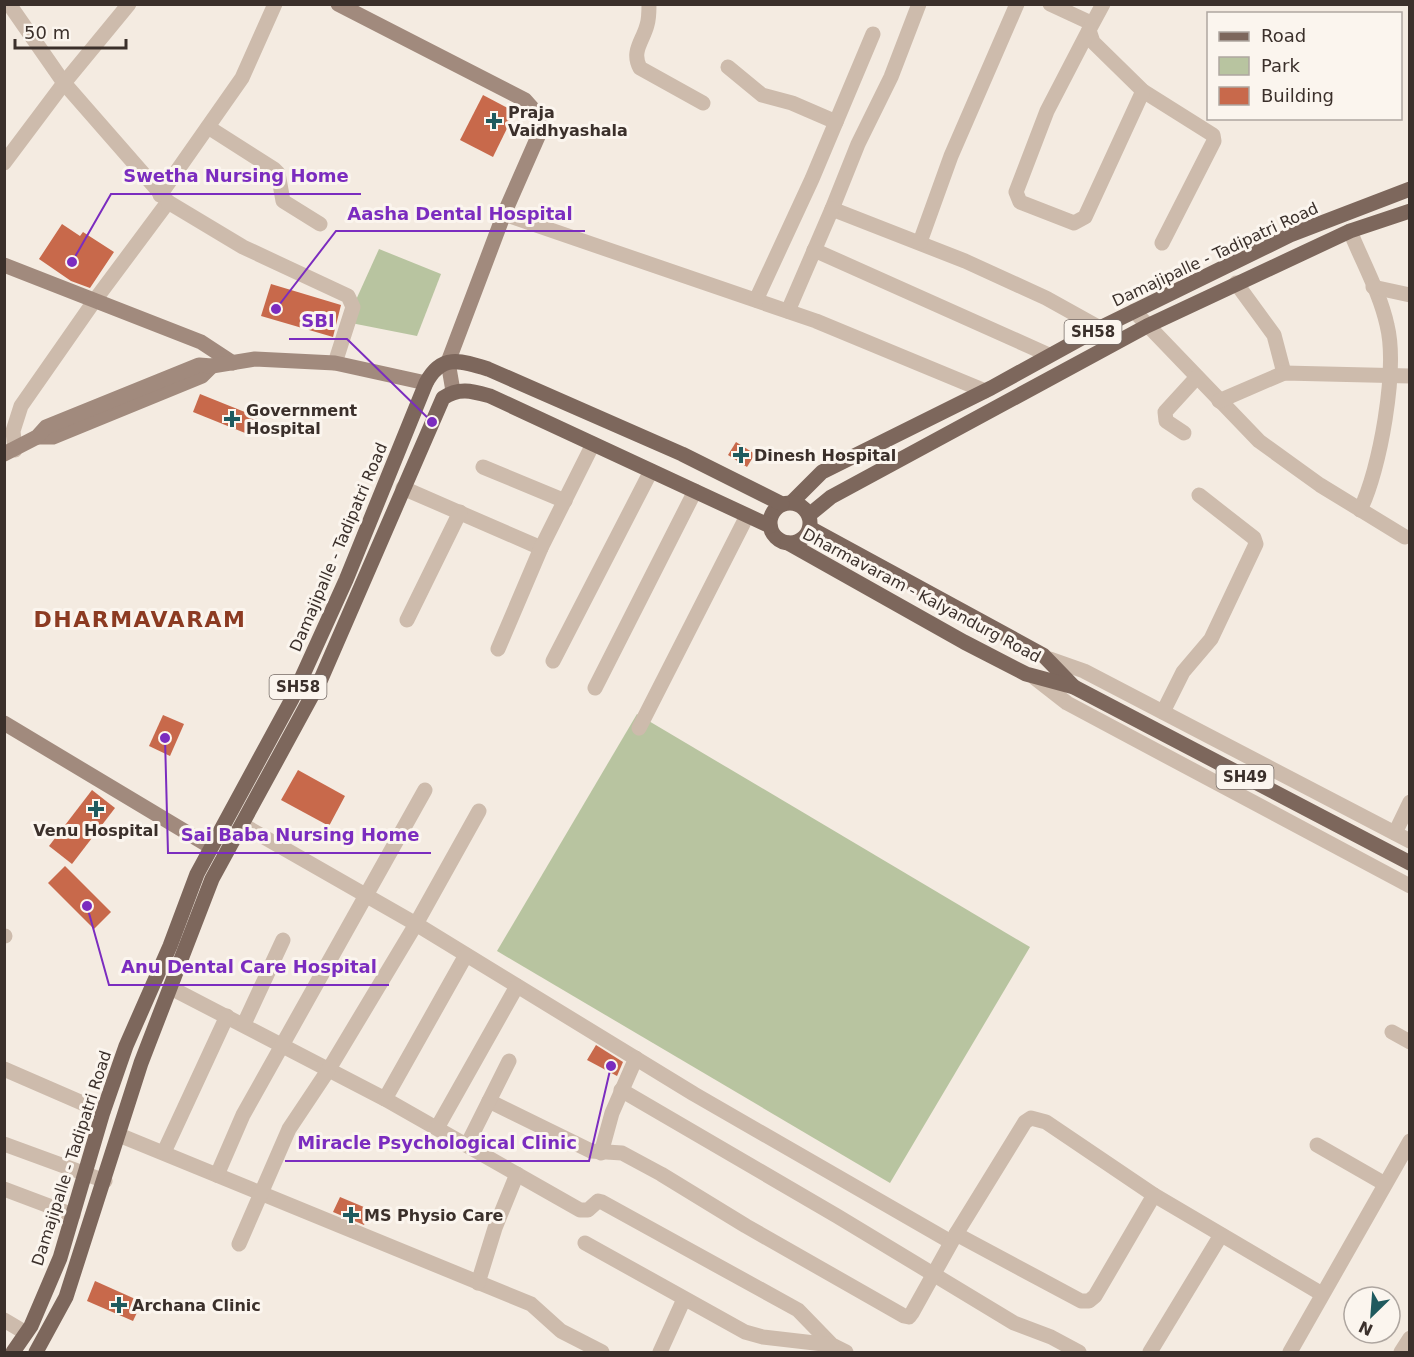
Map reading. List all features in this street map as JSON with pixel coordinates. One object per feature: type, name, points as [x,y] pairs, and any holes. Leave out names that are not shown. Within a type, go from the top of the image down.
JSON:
[{"type":"main road","name":"Damajipalle - Tadipatri Road","points":[[770,526],[771,515],[822,472],[978,394],[1100,328],[1290,235],[1410,189]]},
{"type":"main road","name":"SH58","points":[[788,543],[799,541],[810,521],[831,497],[1148,326],[1350,231],[1410,211]]},
{"type":"main road","name":"Damajipalle - Tadipatri Road","points":[[13,1353],[26,1333],[60,1258],[102,1112],[197,874],[292,699],[346,580],[426,383],[437,366],[448,362]]},
{"type":"main road","points":[[448,362],[488,369],[560,399],[787,503],[802,506],[810,521]]},
{"type":"main road","points":[[448,394],[468,390],[490,396],[770,526],[776,538],[788,543]]},
{"type":"main road","name":"SH58","points":[[36,1353],[66,1297],[141,1063],[212,879],[321,679],[403,488],[448,394]]},
{"type":"main road","points":[[978,394],[982,415]]},
{"type":"main road","name":"Dharmavaram - Kalyandurg Road","points":[[810,521],[1050,659],[1077,689]]},
{"type":"main road","name":"Dharmavaram - Kalyandurg Road","points":[[788,543],[964,642],[1035,678],[1077,689],[1410,863]]},
{"type":"street","points":[[9,4],[64,83],[164,199],[235,243],[348,296],[353,307],[335,363]]},
{"type":"street","points":[[4,163],[64,83],[129,4]]},
{"type":"street","points":[[10,452],[15,419],[21,406],[164,199],[208,127],[242,78],[275,4]]},
{"type":"street","points":[[10,452],[37,438],[54,437],[202,376],[212,366],[255,359],[335,363],[426,383],[448,394],[448,362],[504,214],[540,132],[541,118],[525,99],[338,4]]},
{"type":"street","points":[[649,4],[648,24],[637,50],[636,60],[640,68],[703,103]]},
{"type":"street","points":[[788,312],[858,144],[891,77],[919,4]]},
{"type":"street","points":[[920,242],[951,156],[1017,4]]},
{"type":"street","points":[[1050,4],[1090,26]]},
{"type":"street","points":[[1103,4],[1047,111],[1016,192],[1017,199],[1074,223],[1081,222],[1086,217],[1143,91]]},
{"type":"street","points":[[1090,26],[1093,42],[1143,91],[1213,135],[1214,141],[1162,243]]},
{"type":"street","points":[[756,300],[873,34]]},
{"type":"street","points":[[728,67],[762,95],[792,103],[836,122]]},
{"type":"street","points":[[208,127],[274,169],[278,173],[283,201],[320,224]]},
{"type":"street","points":[[832,208],[920,242],[1046,298],[1100,328]]},
{"type":"street","points":[[504,214],[788,312],[978,394]]},
{"type":"street","points":[[1350,231],[1388,325],[1389,374],[1375,467],[1360,510]]},
{"type":"street","points":[[814,250],[1049,355]]},
{"type":"street","points":[[4,265],[201,342],[233,363]]},
{"type":"street","points":[[1236,283],[1274,335],[1284,373]]},
{"type":"street","points":[[1373,287],[1410,295]]},
{"type":"street","points":[[1134,311],[1259,441],[1286,462],[1404,537]]},
{"type":"street","points":[[1219,401],[1284,373],[1410,376]]},
{"type":"street","points":[[1184,433],[1166,421],[1166,412],[1197,377]]},
{"type":"street","points":[[498,649],[542,548],[593,444]]},
{"type":"street","points":[[483,467],[565,501]]},
{"type":"street","points":[[553,661],[651,471]]},
{"type":"street","points":[[403,488],[542,548]]},
{"type":"street","points":[[595,688],[694,491]]},
{"type":"street","points":[[1163,712],[1183,672],[1211,639],[1256,544],[1254,537],[1199,495]]},
{"type":"street","points":[[407,620],[460,512]]},
{"type":"street","points":[[639,728],[747,516]]},
{"type":"street","points":[[1050,659],[1084,671],[1410,841]]},
{"type":"street","points":[[1035,678],[1067,703],[1410,886]]},
{"type":"street","points":[[4,723],[211,847]]},
{"type":"street","points":[[217,1175],[243,1115],[425,790]]},
{"type":"street","points":[[1395,833],[1410,802]]},
{"type":"street","points":[[238,1244],[289,1129],[329,1069],[416,924],[479,811]]},
{"type":"street","points":[[243,825],[416,924],[636,1058],[953,1238],[1081,1301],[1089,1301],[1095,1296],[1154,1195]]},
{"type":"street","points":[[243,1024],[283,940]]},
{"type":"street","points":[[384,1099],[466,955]]},
{"type":"street","points":[[437,1128],[517,986]]},
{"type":"street","points":[[171,988],[329,1069],[584,1211],[602,1202],[798,1310],[832,1345],[846,1353]]},
{"type":"street","points":[[164,1152],[227,1016]]},
{"type":"street","points":[[1392,1032],[1410,1042]]},
{"type":"street","points":[[601,1153],[612,1113],[636,1058]]},
{"type":"street","points":[[467,1145],[509,1061]]},
{"type":"street","points":[[4,1069],[102,1112]]},
{"type":"street","points":[[621,1090],[1014,1323],[1051,1337],[1079,1353]]},
{"type":"street","points":[[489,1101],[591,1151],[621,1153],[904,1316],[909,1317],[912,1313],[953,1238],[1025,1122],[1031,1118],[1046,1122],[1154,1195],[1322,1294]]},
{"type":"street","points":[[119,1135],[531,1304],[561,1331],[602,1353]]},
{"type":"street","points":[[1290,1353],[1410,1141]]},
{"type":"street","points":[[4,1144],[105,1181]]},
{"type":"street","points":[[1317,1145],[1385,1184]]},
{"type":"street","points":[[478,1283],[495,1228],[517,1174]]},
{"type":"street","points":[[4,1189],[73,1215]]},
{"type":"street","points":[[1150,1353],[1221,1235]]},
{"type":"street","points":[[585,1243],[753,1335],[832,1345]]},
{"type":"street","points":[[660,1353],[684,1299]]},
{"type":"street","points":[[4,1320],[26,1333]]},
{"type":"street","points":[[1401,1353],[1410,1338]]},
{"type":"green space","points":[[379,249],[441,274],[417,336],[346,322]]},
{"type":"green space","points":[[637,714],[1030,947],[890,1183],[497,951]]},
{"type":"building","points":[[483,95],[515,112],[493,157],[460,140]]},
{"type":"building","points":[[62,224],[80,236],[83,232],[114,252],[90,288],[71,281],[39,259]]},
{"type":"building","points":[[271,284],[341,305],[333,337],[261,316]]},
{"type":"building","points":[[200,394],[257,417],[250,435],[193,412]]},
{"type":"building","points":[[736,442],[755,454],[747,467],[728,455]]},
{"type":"building","points":[[163,715],[184,724],[170,756],[149,746]]},
{"type":"building","points":[[298,770],[345,796],[329,826],[281,800]]},
{"type":"building","points":[[92,790],[115,808],[72,864],[49,846]]},
{"type":"building","points":[[65,866],[111,912],[94,929],[48,883]]},
{"type":"building","points":[[596,1045],[623,1062],[617,1076],[587,1060]]},
{"type":"building","points":[[340,1197],[371,1210],[364,1225],[333,1212]]},
{"type":"building","points":[[95,1281],[142,1302],[133,1321],[87,1301]]},
{"type":"place","name":"Praja Vaidhyashala","points":[[494,121]]},
{"type":"place","name":"Swetha Nursing Home","points":[[72,262]]},
{"type":"place","name":"Aasha Dental Hospital","points":[[276,309]]},
{"type":"place","name":"Government Hospital","points":[[232,419]]},
{"type":"place","name":"SBI","points":[[432,422]]},
{"type":"place","name":"Dinesh Hospital","points":[[741,455]]},
{"type":"place","name":"Sai Baba Nursing Home","points":[[165,738]]},
{"type":"place","name":"Venu Hospital","points":[[96,809]]},
{"type":"place","name":"Anu Dental Care Hospital","points":[[87,906]]},
{"type":"place","name":"Miracle Psychological Clinic","points":[[611,1066]]},
{"type":"place","name":"MS Physio Care","points":[[351,1215]]},
{"type":"place","name":"Archana Clinic","points":[[119,1305]]},
{"type":"district","name":"DHARMAVARAM","points":[[140,619]]}]
